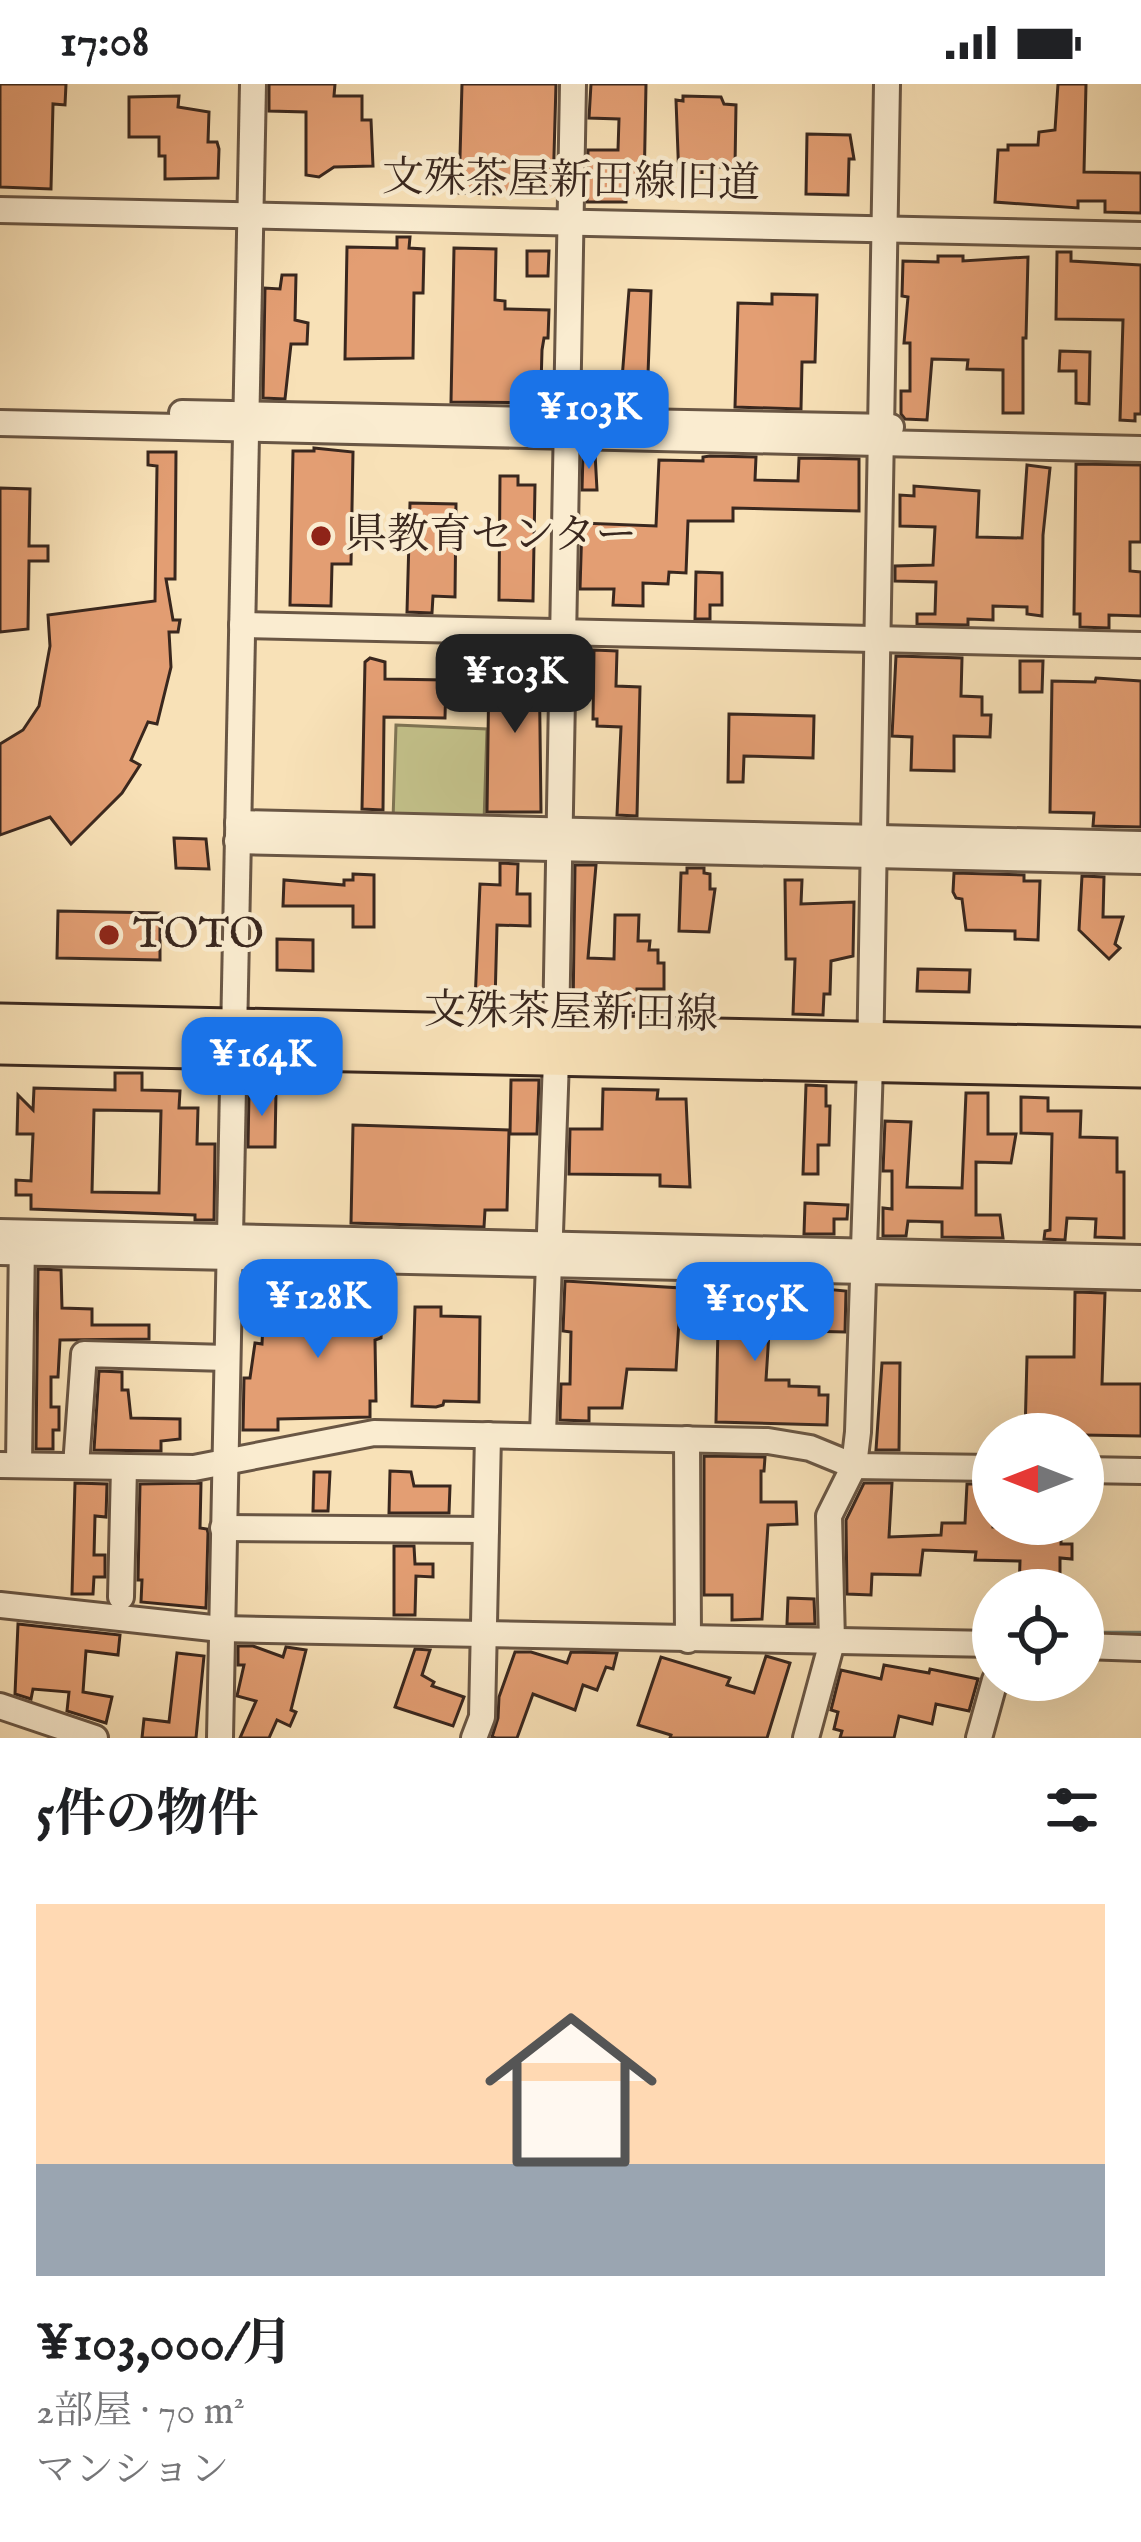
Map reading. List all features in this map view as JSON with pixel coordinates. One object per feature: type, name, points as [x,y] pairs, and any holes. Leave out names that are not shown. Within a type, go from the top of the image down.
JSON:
[{"type":"main road","name":"文殊茶屋新田線","points":[[0,1021],[233,1039],[556,1046],[870,1052],[1141,1045]]},
{"type":"main road","name":"文殊茶屋新田線","points":[[0,1047],[233,1039]]},
{"type":"main road","name":"文殊茶屋新田線","points":[[870,1052],[1141,1070]]},
{"type":"street","points":[[220,1738],[253,84]]},
{"type":"street","points":[[544,1435],[556,1046],[573,84]]},
{"type":"street","points":[[806,1738],[832,1642],[830,1516],[854,1466],[870,1052],[887,84]]},
{"type":"street","name":"文殊茶屋新田線旧道","points":[[0,210],[1141,235]]},
{"type":"street","points":[[0,411],[244,422]]},
{"type":"street","points":[[0,423],[244,422],[880,435],[1141,433]]},
{"type":"street","points":[[880,435],[1141,449]]},
{"type":"street","points":[[242,625],[1141,645]]},
{"type":"street","points":[[237,832],[873,848],[1141,861]]},
{"type":"street","points":[[873,848],[1141,844]]},
{"type":"street","points":[[972,1468],[854,1466],[809,1448],[768,1442],[374,1433],[194,1468],[9,1465],[11,1242],[863,1262],[1141,1277]]},
{"type":"street","points":[[863,1262],[1141,1258]]},
{"type":"street","points":[[76,1466],[84,1354],[227,1358]]},
{"type":"street","points":[[474,1738],[482,1717],[488,1435]]},
{"type":"street","points":[[687,1439],[688,1640]]},
{"type":"street","points":[[121,1597],[124,1467]]},
{"type":"street","points":[[1104,1470],[1141,1471]]},
{"type":"street","points":[[223,1528],[486,1530]]},
{"type":"street","points":[[0,1605],[221,1629],[972,1644]]},
{"type":"street","points":[[1104,1647],[1141,1648]]},
{"type":"street","points":[[979,1738],[989,1701]]},
{"type":"street","points":[[0,1706],[94,1738]]},
{"type":"shaded area","points":[[396,725],[487,729],[484,822],[393,820]]},
{"type":"building","points":[[0,84],[66,84],[65,105],[53,104],[51,189],[0,187]]},
{"type":"building","points":[[269,84],[335,84],[334,96],[362,96],[362,120],[371,120],[373,166],[334,167],[319,177],[306,175],[306,112],[269,111]]},
{"type":"building","points":[[462,84],[556,84],[553,191],[540,191],[540,195],[459,193]]},
{"type":"building","points":[[591,84],[646,84],[644,191],[626,191],[626,202],[587,202],[588,150],[618,150],[619,119],[589,118]]},
{"type":"building","points":[[1058,84],[1086,84],[1084,172],[1141,173],[1141,213],[1105,212],[1105,201],[1078,201],[1078,208],[995,202],[998,150],[1008,150],[1008,145],[1038,145],[1039,132],[1055,130]]},
{"type":"building","points":[[179,96],[178,107],[209,112],[208,142],[217,142],[219,149],[218,178],[165,179],[159,137],[129,137],[129,97]]},
{"type":"building","points":[[683,96],[721,97],[724,104],[736,105],[735,166],[702,168],[702,180],[679,180],[676,100],[683,101]]},
{"type":"building","points":[[807,134],[850,135],[854,159],[849,159],[848,195],[806,194]]},
{"type":"building","points":[[397,237],[410,237],[409,248],[424,249],[423,293],[414,293],[413,358],[345,359],[347,247],[397,248]]},
{"type":"building","points":[[454,248],[496,249],[495,300],[505,301],[505,309],[549,310],[541,386],[547,386],[547,403],[451,402]]},
{"type":"building","points":[[527,251],[549,251],[548,276],[527,276]]},
{"type":"building","points":[[1057,252],[1071,252],[1071,261],[1141,265],[1141,414],[1135,414],[1135,421],[1120,420],[1123,320],[1056,319]]},
{"type":"building","points":[[938,256],[963,256],[963,261],[1028,257],[1023,413],[1003,413],[1003,370],[967,369],[968,360],[932,359],[927,420],[905,419],[901,414],[901,391],[910,391],[903,261],[938,262]]},
{"type":"building","points":[[282,275],[296,275],[295,320],[308,323],[307,344],[291,344],[285,399],[263,398],[265,288],[280,289]]},
{"type":"building","points":[[629,290],[651,291],[647,402],[584,404],[584,379],[622,379]]},
{"type":"building","points":[[772,294],[817,295],[815,362],[802,362],[801,409],[735,407],[738,303],[772,304]]},
{"type":"building","points":[[1060,351],[1090,352],[1089,404],[1076,403],[1076,371],[1059,371]]},
{"type":"building","name":"県教育センター","points":[[293,451],[353,452],[351,564],[332,564],[331,606],[290,605]]},
{"type":"building","points":[[148,452],[176,452],[175,579],[166,579],[173,620],[180,620],[178,632],[169,632],[171,667],[157,724],[148,722],[131,760],[140,765],[122,793],[71,844],[50,817],[0,835],[0,744],[23,730],[39,706],[50,646],[48,615],[155,601],[157,466],[148,465]]},
{"type":"building","points":[[583,453],[595,453],[597,490],[582,490]]},
{"type":"building","points":[[710,456],[756,457],[755,480],[798,481],[799,458],[859,459],[859,511],[733,508],[733,521],[688,521],[686,573],[669,572],[668,584],[643,583],[643,606],[613,605],[614,589],[580,589],[582,523],[656,526],[659,460],[703,461]]},
{"type":"building","points":[[1076,464],[1141,465],[1141,542],[1130,542],[1130,571],[1141,572],[1141,616],[1109,615],[1109,628],[1080,627],[1080,614],[1074,614]]},
{"type":"building","points":[[1027,465],[1050,468],[1042,616],[1027,614],[1027,607],[993,606],[993,620],[968,619],[968,625],[917,624],[917,614],[935,614],[936,582],[895,581],[895,566],[933,565],[935,527],[900,526],[900,495],[914,496],[914,486],[979,491],[977,537],[1022,538]]},
{"type":"building","points":[[500,476],[518,476],[518,485],[535,485],[533,601],[499,600]]},
{"type":"building","points":[[0,488],[30,489],[29,546],[48,546],[48,561],[29,561],[28,629],[0,632]]},
{"type":"building","points":[[410,503],[456,504],[455,597],[433,596],[432,613],[407,612]]},
{"type":"building","points":[[696,572],[722,573],[722,605],[710,605],[710,619],[695,619]]},
{"type":"building","points":[[524,648],[539,648],[541,812],[487,812],[489,666],[517,667],[517,654],[524,654]]},
{"type":"building","points":[[594,650],[617,651],[616,686],[640,687],[637,816],[617,815],[621,727],[597,726],[593,719]]},
{"type":"building","points":[[896,656],[962,658],[961,696],[982,697],[982,715],[991,715],[990,737],[954,736],[954,771],[911,770],[912,737],[892,736]]},
{"type":"building","points":[[370,658],[385,662],[385,679],[446,680],[445,718],[384,717],[383,810],[362,809],[365,662]]},
{"type":"building","points":[[1020,661],[1043,661],[1042,692],[1020,692]]},
{"type":"building","points":[[1096,678],[1141,681],[1141,827],[1093,826],[1094,813],[1050,812],[1052,681],[1095,682]]},
{"type":"building","points":[[729,714],[814,716],[813,758],[744,756],[743,782],[728,782]]},
{"type":"building","points":[[174,838],[206,839],[209,869],[176,868]]},
{"type":"building","points":[[500,863],[518,864],[517,894],[530,894],[530,926],[497,925],[495,1003],[475,1002],[480,884],[500,885]]},
{"type":"building","points":[[575,865],[596,865],[588,958],[614,959],[615,915],[639,915],[638,941],[650,941],[649,950],[658,950],[658,963],[664,963],[664,989],[637,989],[636,1013],[573,1012]]},
{"type":"building","points":[[687,868],[704,868],[710,874],[710,889],[715,889],[709,932],[679,931],[681,873],[687,873]]},
{"type":"building","points":[[954,873],[1024,875],[1024,881],[1040,881],[1038,940],[1015,939],[1015,931],[966,930],[962,899],[953,892]]},
{"type":"building","points":[[353,874],[374,875],[374,927],[353,927],[353,906],[283,906],[284,880],[344,885],[344,880],[353,880]]},
{"type":"building","points":[[1082,876],[1104,877],[1103,917],[1123,917],[1115,944],[1120,948],[1109,959],[1079,930]]},
{"type":"building","points":[[785,880],[802,880],[801,904],[854,902],[853,956],[831,961],[830,994],[824,994],[823,1015],[793,1014],[795,959],[786,959]]},
{"type":"building","name":"TOTO","points":[[58,911],[160,913],[160,960],[57,958]]},
{"type":"building","points":[[277,939],[313,940],[313,971],[277,970]]},
{"type":"building","points":[[918,969],[970,970],[969,992],[917,991]]},
{"type":"building","points":[[115,1073],[142,1073],[142,1090],[180,1091],[179,1108],[198,1108],[197,1144],[215,1144],[214,1220],[195,1220],[195,1215],[31,1209],[31,1195],[16,1195],[16,1180],[31,1181],[33,1134],[17,1134],[18,1095],[33,1110],[34,1088],[115,1090]],"holes":[[[94,1110],[161,1111],[159,1193],[92,1192]]]},
{"type":"building","points":[[511,1080],[539,1080],[537,1134],[510,1134]]},
{"type":"building","points":[[806,1085],[826,1086],[826,1106],[830,1106],[829,1145],[818,1145],[818,1174],[803,1174]]},
{"type":"building","points":[[603,1089],[658,1090],[657,1099],[686,1099],[690,1187],[660,1186],[660,1175],[569,1174],[570,1129],[602,1129]]},
{"type":"building","points":[[249,1091],[276,1091],[275,1147],[248,1147]]},
{"type":"building","points":[[966,1093],[988,1093],[988,1134],[1016,1134],[1011,1163],[976,1162],[976,1215],[1000,1215],[1003,1238],[942,1237],[942,1222],[908,1221],[906,1236],[883,1236],[883,1208],[892,1209],[892,1171],[883,1171],[885,1121],[911,1122],[907,1187],[962,1188]]},
{"type":"building","points":[[1021,1097],[1048,1098],[1048,1111],[1081,1111],[1080,1137],[1117,1138],[1117,1172],[1124,1172],[1124,1238],[1095,1237],[1096,1219],[1067,1218],[1065,1240],[1044,1239],[1045,1231],[1050,1230],[1052,1134],[1021,1133]]},
{"type":"building","points":[[353,1125],[509,1130],[507,1210],[485,1210],[484,1227],[351,1223]]},
{"type":"building","points":[[805,1203],[848,1205],[847,1219],[834,1219],[834,1234],[804,1234]]},
{"type":"building","points":[[38,1269],[61,1270],[62,1308],[92,1309],[92,1325],[149,1325],[149,1339],[60,1340],[58,1377],[51,1377],[51,1407],[59,1407],[53,1449],[36,1449]]},
{"type":"building","points":[[320,1276],[374,1277],[376,1319],[382,1321],[381,1338],[375,1340],[376,1401],[370,1401],[370,1417],[278,1419],[278,1430],[243,1430],[244,1378],[250,1378],[255,1343],[262,1344],[263,1324],[318,1326]]},
{"type":"building","points":[[565,1281],[681,1288],[676,1370],[627,1369],[622,1408],[589,1408],[589,1421],[560,1420],[561,1384],[570,1384],[571,1332],[563,1331]]},
{"type":"building","points":[[712,1285],[772,1285],[766,1380],[819,1387],[819,1395],[828,1395],[827,1425],[716,1422],[718,1328],[711,1328]]},
{"type":"building","points":[[804,1287],[846,1291],[845,1332],[803,1331]]},
{"type":"building","points":[[1075,1292],[1105,1293],[1102,1384],[1141,1384],[1141,1436],[1104,1435],[1104,1413],[1026,1413],[1027,1357],[1074,1357]]},
{"type":"building","points":[[415,1307],[441,1307],[441,1316],[480,1317],[479,1402],[412,1406]]},
{"type":"building","points":[[882,1363],[900,1363],[899,1450],[876,1450]]},
{"type":"building","points":[[99,1371],[122,1372],[131,1418],[180,1419],[180,1439],[161,1441],[161,1451],[94,1450]]},
{"type":"building","points":[[704,1456],[765,1457],[761,1502],[796,1502],[797,1524],[768,1525],[762,1619],[732,1620],[732,1595],[704,1595]]},
{"type":"building","points":[[390,1471],[411,1472],[414,1486],[450,1486],[449,1513],[389,1513]]},
{"type":"building","points":[[314,1472],[330,1472],[328,1511],[313,1511]]},
{"type":"building","points":[[75,1483],[107,1484],[106,1517],[95,1516],[94,1555],[105,1555],[105,1577],[94,1577],[93,1594],[72,1594]]},
{"type":"building","points":[[201,1483],[200,1528],[208,1533],[206,1608],[141,1602],[140,1484]]},
{"type":"building","points":[[864,1483],[892,1483],[889,1537],[941,1535],[942,1523],[965,1523],[967,1484],[972,1484],[972,1545],[1072,1545],[1072,1559],[1060,1558],[1060,1569],[1020,1569],[1020,1561],[975,1560],[976,1552],[923,1550],[920,1575],[872,1574],[871,1595],[847,1594],[846,1520]]},
{"type":"building","points":[[394,1546],[414,1546],[415,1564],[433,1564],[433,1577],[416,1576],[415,1615],[394,1615]]},
{"type":"building","points":[[788,1598],[814,1599],[815,1624],[787,1624]]},
{"type":"building","points":[[18,1624],[120,1635],[118,1655],[86,1651],[83,1692],[112,1697],[106,1723],[67,1711],[69,1692],[33,1689],[31,1699],[15,1694]]},
{"type":"building","points":[[238,1646],[283,1657],[286,1647],[306,1650],[291,1710],[296,1712],[290,1726],[277,1720],[269,1738],[240,1738],[256,1701],[237,1696],[244,1665],[238,1665]]},
{"type":"building","points":[[415,1649],[430,1650],[422,1675],[434,1682],[432,1686],[464,1697],[453,1726],[395,1707]]},
{"type":"building","points":[[515,1652],[567,1663],[571,1652],[617,1653],[613,1669],[606,1667],[597,1690],[583,1685],[575,1710],[533,1694],[517,1738],[496,1738],[492,1737],[499,1697]]},
{"type":"building","points":[[177,1653],[204,1656],[196,1738],[142,1738],[144,1719],[169,1722]]},
{"type":"building","points":[[766,1656],[790,1663],[767,1738],[670,1738],[638,1725],[661,1657],[730,1678],[727,1685],[754,1693]]},
{"type":"building","points":[[884,1665],[972,1678],[969,1711],[936,1704],[932,1724],[899,1716],[894,1738],[840,1738],[842,1731],[834,1729],[838,1712],[831,1710],[841,1670],[881,1679]]},
{"type":"waterway","points":[[1104,1633],[1141,1633]]},
{"type":"place","name":"県教育センター","points":[[321,536]]},
{"type":"place","name":"TOTO","points":[[109,935]]}]
